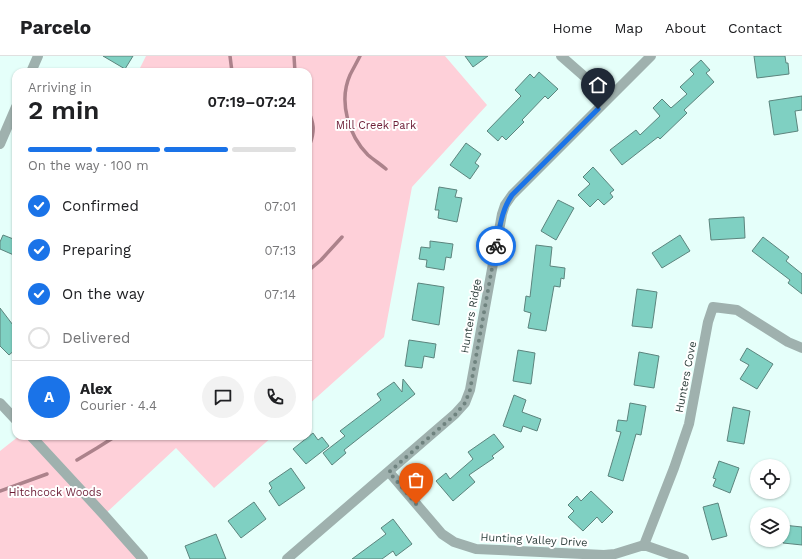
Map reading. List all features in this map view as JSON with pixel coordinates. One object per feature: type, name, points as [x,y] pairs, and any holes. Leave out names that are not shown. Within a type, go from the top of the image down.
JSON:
[{"type":"street","points":[[33,68],[38,56]]},
{"type":"street","points":[[561,56],[609,98]]},
{"type":"street","name":"Hunters Ridge","points":[[287,559],[456,414],[465,403],[470,390],[502,214],[505,205],[512,195],[651,56]]},
{"type":"street","points":[[0,144],[12,116]]},
{"type":"street","name":"Hunters Cove","points":[[644,545],[674,468],[689,424],[708,322],[713,307],[737,310],[788,342],[802,348]]},
{"type":"street","points":[[0,403],[12,416]]},
{"type":"street","points":[[35,440],[143,559]]},
{"type":"street","name":"Hunting Valley Drive","points":[[389,472],[442,534],[454,542],[468,548],[476,550],[604,555],[615,554],[644,545]]},
{"type":"street","points":[[644,545],[684,559]]},
{"type":"green space","name":"Mill Creek Park","points":[[146,56],[445,56],[487,105],[412,187],[384,337],[312,401],[312,68],[140,68]]},
{"type":"green space","name":"Hitchcock Woods","points":[[14,440],[268,440],[214,488],[176,448],[105,514],[143,559],[0,559],[0,451]]},
{"type":"building","points":[[103,56],[133,56],[126,68]]},
{"type":"building","points":[[465,56],[488,56],[473,67]]},
{"type":"building","points":[[754,56],[785,56],[786,63],[788,63],[789,74],[757,78]]},
{"type":"building","points":[[701,60],[710,70],[706,73],[714,82],[684,110],[687,113],[660,139],[658,137],[622,165],[610,150],[636,130],[640,135],[660,116],[653,108],[662,99],[671,108],[687,94],[680,87],[694,74],[690,70]]},
{"type":"building","points":[[539,72],[558,89],[548,99],[545,96],[522,120],[524,122],[506,140],[502,136],[498,141],[487,131],[521,96],[515,90],[530,74],[534,78]]},
{"type":"building","points":[[802,96],[802,110],[795,111],[798,131],[774,135],[769,101]]},
{"type":"building","points":[[466,143],[481,154],[475,163],[479,166],[470,179],[450,165]]},
{"type":"building","points":[[593,167],[614,190],[610,193],[613,197],[604,205],[598,199],[590,207],[578,195],[590,184],[583,177]]},
{"type":"building","points":[[439,187],[457,190],[455,197],[462,198],[457,222],[438,218],[439,210],[435,210]]},
{"type":"building","points":[[558,200],[574,208],[556,240],[541,231]]},
{"type":"building","points":[[744,217],[745,238],[711,240],[709,219]]},
{"type":"building","points":[[3,235],[12,238],[12,254],[0,249],[0,242]]},
{"type":"building","points":[[680,235],[690,251],[662,268],[652,253]]},
{"type":"building","points":[[763,237],[789,257],[786,261],[802,274],[802,294],[788,283],[790,280],[752,251]]},
{"type":"building","points":[[430,241],[453,244],[451,258],[446,257],[444,270],[426,267],[427,260],[419,259],[421,247],[430,248]]},
{"type":"building","points":[[536,245],[552,247],[550,266],[565,268],[564,279],[561,278],[560,287],[554,286],[546,331],[528,328],[531,313],[524,311],[526,296],[530,297]]},
{"type":"building","points":[[418,283],[444,287],[439,325],[412,320]]},
{"type":"building","points":[[637,289],[657,292],[652,328],[632,326]]},
{"type":"building","points":[[0,308],[12,324],[12,352],[9,355],[0,346]]},
{"type":"building","points":[[409,340],[436,344],[434,358],[424,356],[422,368],[405,366]]},
{"type":"building","points":[[747,348],[773,364],[757,389],[740,379],[749,365],[740,360]]},
{"type":"building","points":[[518,350],[535,353],[531,384],[513,381]]},
{"type":"building","points":[[639,352],[659,356],[654,388],[634,385]]},
{"type":"building","points":[[403,379],[415,394],[344,450],[346,453],[332,465],[323,453],[345,436],[340,431],[381,400],[377,394],[394,382],[402,392]]},
{"type":"building","points":[[514,395],[526,400],[522,412],[541,419],[537,431],[523,426],[521,432],[503,426]]},
{"type":"building","points":[[630,403],[646,406],[641,435],[636,434],[623,481],[608,476],[621,432],[616,431],[618,420],[627,421]]},
{"type":"building","points":[[733,407],[750,411],[744,444],[727,441]]},
{"type":"building","points":[[313,433],[318,440],[322,437],[329,446],[306,464],[293,449],[304,440],[312,440]]},
{"type":"building","points":[[494,434],[504,447],[492,456],[494,458],[469,475],[475,482],[453,501],[436,481],[446,473],[450,479],[473,459],[468,452]]},
{"type":"building","points":[[719,461],[739,468],[730,493],[713,486],[716,479],[713,478]]},
{"type":"building","points":[[291,468],[305,488],[279,506],[269,491],[272,488],[269,483]]},
{"type":"building","points":[[591,491],[613,512],[602,523],[597,517],[583,531],[568,517],[574,511],[568,505],[577,496],[581,501]]},
{"type":"building","points":[[254,502],[266,519],[241,538],[228,521]]},
{"type":"building","points":[[718,503],[727,536],[712,540],[703,507]]},
{"type":"building","points":[[393,519],[412,544],[396,556],[393,551],[382,559],[352,559],[386,534],[381,528]]},
{"type":"building","points":[[790,526],[802,527],[802,545],[790,544]]},
{"type":"building","points":[[216,534],[226,559],[190,559],[185,546]]},
{"type":"waterway","points":[[230,56],[232,68]]},
{"type":"waterway","points":[[294,56],[295,68]]},
{"type":"waterway","points":[[360,56],[350,75],[347,85],[345,96],[347,118],[355,138],[361,147],[368,155],[386,169]]},
{"type":"waterway","points":[[312,119],[312,138]]},
{"type":"waterway","points":[[312,268],[342,237]]},
{"type":"waterway","points":[[77,460],[110,440]]},
{"type":"waterway","points":[[0,491],[47,474]]},
{"type":"way so far","points":[[416,504],[389,472],[456,414],[465,403],[470,390],[496,246]]},
{"type":"route","points":[[496,246],[502,214],[505,205],[512,195],[598,109]]}]
